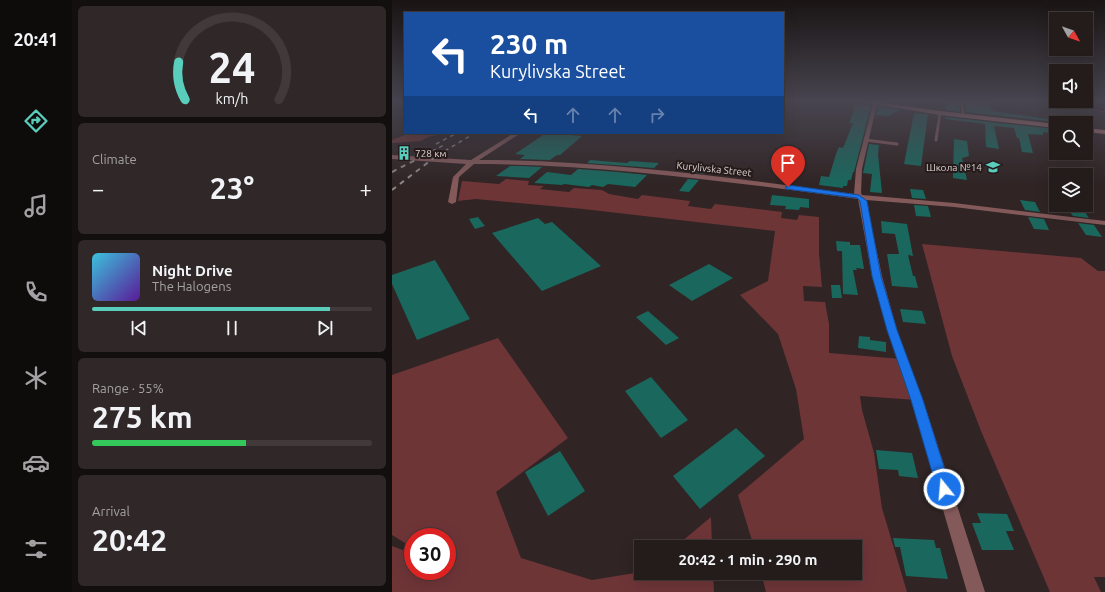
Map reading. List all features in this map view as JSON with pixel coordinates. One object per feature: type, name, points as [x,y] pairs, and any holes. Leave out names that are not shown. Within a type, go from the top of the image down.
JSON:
[{"type":"street","points":[[868,129],[859,169],[857,193],[863,201],[876,276],[890,324],[917,400],[976,592]]},
{"type":"street","points":[[1093,131],[1105,132]]},
{"type":"street","points":[[452,202],[456,177],[472,162],[516,134]]},
{"type":"street","name":"Kurylivska Street","points":[[392,157],[609,168],[759,184],[859,197],[961,206],[1105,223]]},
{"type":"lane","points":[[936,140],[938,129]]},
{"type":"lane","points":[[865,140],[897,144]]},
{"type":"shaded area","points":[[407,134],[441,134],[428,137],[421,141],[392,143],[392,140]]},
{"type":"shaded area","points":[[506,179],[529,181],[528,185],[544,186],[540,189],[569,192],[574,188],[602,190],[609,194],[638,199],[642,195],[690,201],[688,206],[711,209],[715,204],[782,212],[781,218],[797,220],[799,215],[819,217],[819,253],[822,287],[803,286],[804,301],[825,302],[829,324],[829,353],[902,359],[917,400],[860,396],[862,410],[874,453],[882,508],[907,592],[766,592],[763,580],[862,580],[862,540],[752,540],[738,495],[804,439],[796,389],[778,334],[740,295],[768,281],[775,231],[583,209],[476,199],[458,201],[462,181],[499,184]]},
{"type":"shaded area","points":[[922,244],[1081,258],[1098,271],[1105,271],[1105,577],[1094,577],[1101,592],[1050,592],[981,431],[952,356]]},
{"type":"shaded area","points":[[498,338],[568,438],[496,492],[521,558],[592,580],[634,573],[634,580],[713,580],[714,592],[392,592],[392,546],[404,551],[404,580],[456,580],[456,528],[404,528],[404,542],[392,535],[392,375]]},
{"type":"shaded area","points":[[711,517],[712,540],[683,540]]},
{"type":"building","points":[[851,129],[865,129],[854,172],[851,180],[848,180],[847,186],[843,186],[843,188],[819,185],[821,176],[829,177],[839,147],[843,148]]},
{"type":"building","points":[[911,129],[926,129],[921,166],[904,164]]},
{"type":"building","points":[[985,129],[995,129],[999,149],[986,147]]},
{"type":"building","points":[[1014,129],[1049,129],[1049,133],[1043,132],[1043,135],[1028,134],[1033,153],[1022,152],[1019,138],[1017,138]]},
{"type":"building","points":[[545,134],[582,136],[560,155],[557,155],[550,160],[520,159],[525,155],[515,154]]},
{"type":"building","points":[[954,139],[967,141],[969,156],[962,158],[967,180],[953,178]]},
{"type":"building","points":[[869,144],[879,145],[878,154],[882,193],[870,192],[872,174],[863,173]]},
{"type":"building","points":[[590,160],[627,163],[630,161],[659,163],[654,168],[587,163]]},
{"type":"building","points":[[510,166],[542,167],[529,178],[496,176]]},
{"type":"building","points":[[698,166],[710,167],[704,174],[693,172]]},
{"type":"building","points":[[578,169],[647,175],[635,187],[608,184],[603,187],[592,185],[589,187],[534,183],[547,172],[571,175]]},
{"type":"building","points":[[688,179],[699,180],[689,192],[679,191]]},
{"type":"building","points":[[910,189],[923,190],[926,199],[912,198]]},
{"type":"building","points":[[772,195],[809,199],[809,208],[800,207],[799,210],[785,209],[786,206],[770,205]]},
{"type":"building","points":[[1020,200],[1035,202],[1040,212],[1025,210]]},
{"type":"building","points":[[914,205],[928,206],[931,217],[916,216]]},
{"type":"building","points":[[1070,212],[1085,212],[1089,218],[1073,216]]},
{"type":"building","points":[[478,217],[485,226],[475,229],[469,219]]},
{"type":"building","points":[[1028,217],[1044,219],[1049,230],[1034,229]]},
{"type":"building","points":[[538,218],[545,224],[552,222],[601,266],[542,291],[492,233]]},
{"type":"building","points":[[881,221],[907,224],[913,256],[908,255],[913,276],[915,276],[918,288],[892,286],[887,254],[899,254],[895,234],[882,233]]},
{"type":"building","points":[[1078,223],[1094,225],[1102,237],[1086,235]]},
{"type":"building","points":[[836,241],[850,242],[850,245],[860,245],[864,269],[856,268],[857,270],[853,270],[858,295],[843,294],[842,251],[837,251]]},
{"type":"building","points":[[435,260],[470,319],[417,340],[392,284],[392,275]]},
{"type":"building","points":[[709,264],[733,278],[692,301],[669,285]]},
{"type":"building","points":[[831,285],[840,285],[842,298],[832,298]]},
{"type":"building","points":[[900,309],[922,311],[926,324],[903,322]]},
{"type":"building","points":[[648,311],[679,338],[666,345],[636,317]]},
{"type":"building","points":[[859,336],[870,337],[870,340],[886,342],[886,352],[858,348]]},
{"type":"building","points":[[651,377],[688,420],[661,438],[625,391]]},
{"type":"building","points":[[736,428],[765,456],[700,509],[673,476]]},
{"type":"building","points":[[876,450],[912,453],[918,478],[899,476],[898,470],[879,469]]},
{"type":"building","points":[[560,451],[585,491],[548,516],[525,472]]},
{"type":"building","points":[[977,513],[1007,514],[1014,531],[1006,531],[1014,550],[982,550],[972,523],[981,523]]},
{"type":"building","points":[[893,538],[934,540],[936,548],[940,548],[948,579],[906,576],[900,547],[895,547]]},
{"type":"railway","points":[[436,144],[455,134]]},
{"type":"railway","points":[[438,155],[473,134]]},
{"type":"railway","points":[[425,155],[444,145]]},
{"type":"railway","points":[[392,172],[427,154]]},
{"type":"railway","points":[[392,190],[439,154]]},
{"type":"place","name":"728 км","points":[[404,153]]},
{"type":"place","name":"Школа №14","points":[[993,167]]},
{"type":"route","points":[[788,187],[859,197],[863,201],[876,276],[892,330],[917,400],[944,489]]}]
